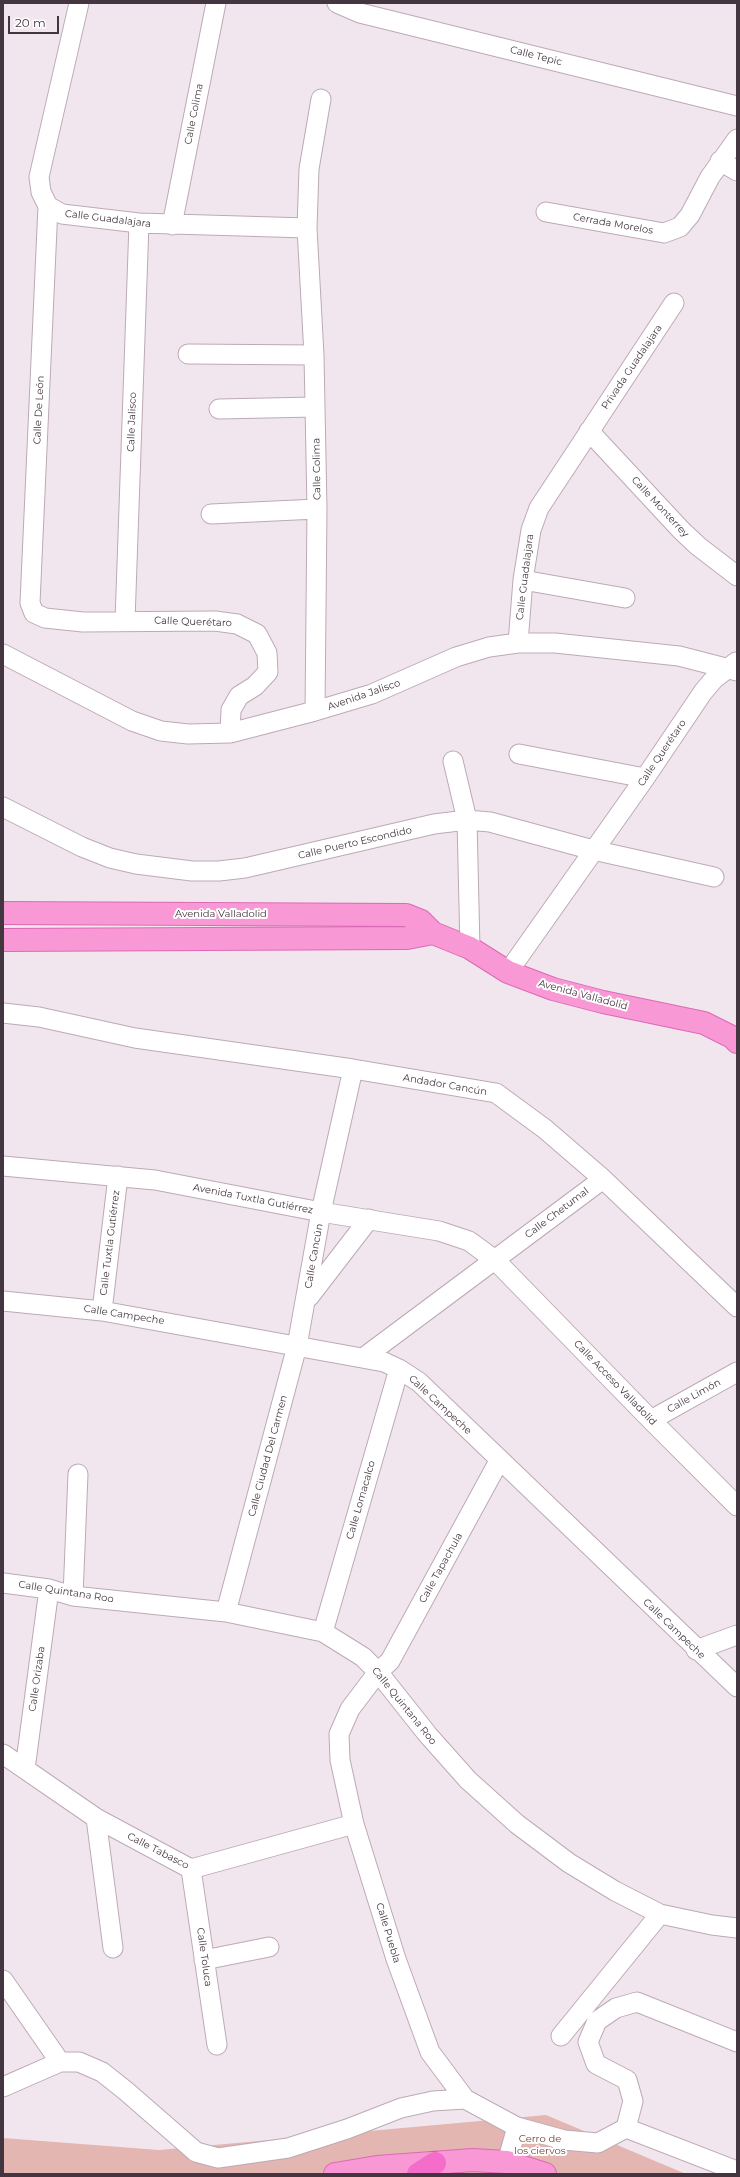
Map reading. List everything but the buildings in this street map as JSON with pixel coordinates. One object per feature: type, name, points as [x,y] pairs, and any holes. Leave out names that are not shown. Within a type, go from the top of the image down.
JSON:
[{"type":"main road","name":"Avenida Valladolid","points":[[3,913],[406,915],[422,921],[433,933],[470,948],[508,972],[553,989],[603,1002],[704,1023],[732,1037],[737,1042]]},
{"type":"main road","points":[[3,940],[407,938],[433,933]]},
{"type":"main road","points":[[335,2174],[377,2167],[426,2169],[473,2160],[507,2162],[544,2174]]},
{"type":"street","points":[[48,206],[41,192],[39,177],[79,3]]},
{"type":"street","name":"Calle Colima","points":[[172,225],[216,3]]},
{"type":"street","name":"Calle Tepic","points":[[337,3],[360,13],[737,106]]},
{"type":"street","name":"Calle Colima","points":[[315,711],[318,509],[314,355],[307,228],[309,169],[321,99]]},
{"type":"street","points":[[737,139],[720,161],[737,171]]},
{"type":"street","name":"Cerrada Morelos","points":[[546,212],[664,233],[680,227],[690,215],[720,161]]},
{"type":"street","name":"Calle Guadalajara","points":[[48,206],[62,214],[139,223],[307,228]]},
{"type":"street","name":"Calle De León","points":[[34,613],[30,603],[48,206]]},
{"type":"street","name":"Calle Jalisco","points":[[125,621],[139,223]]},
{"type":"street","name":"Privada Guadalajara","points":[[589,431],[674,303]]},
{"type":"street","points":[[188,354],[314,355]]},
{"type":"street","points":[[219,409],[315,407]]},
{"type":"street","name":"Calle Guadalajara","points":[[518,643],[523,580],[530,530],[539,508],[589,431]]},
{"type":"street","name":"Calle Monterrey","points":[[589,431],[681,530],[698,546],[737,576]]},
{"type":"street","points":[[212,514],[318,509]]},
{"type":"street","points":[[523,580],[625,598]]},
{"type":"street","name":"Calle Querétaro","points":[[34,613],[45,618],[83,622],[215,621],[237,624],[257,634],[267,653],[268,672],[255,686],[239,696],[231,710],[230,733]]},
{"type":"street","name":"Avenida Jalisco","points":[[3,654],[132,720],[161,731],[188,734],[230,733],[315,711],[372,694],[456,658],[489,647],[518,643],[555,643],[679,656],[734,667]]},
{"type":"street","name":"Calle Querétaro","points":[[508,972],[645,778],[703,692],[714,679],[734,667]]},
{"type":"street","points":[[519,754],[645,778]]},
{"type":"street","points":[[453,761],[467,820],[470,948]]},
{"type":"street","name":"Calle Puerto Escondido","points":[[3,807],[82,847],[110,858],[136,864],[192,871],[219,871],[246,868],[434,824],[467,820],[490,822],[593,850],[714,877]]},
{"type":"street","name":"Andador Cancún","points":[[3,1013],[39,1017],[135,1038],[353,1068],[496,1094],[545,1129],[603,1179]]},
{"type":"street","name":"Calle Cancún","points":[[307,1299],[321,1212],[353,1068]]},
{"type":"street","name":"Avenida Tuxtla Gutiérrez","points":[[3,1166],[155,1180],[321,1212],[439,1230],[469,1241],[495,1260]]},
{"type":"street","name":"Calle Tuxtla Gutiérrez","points":[[102,1311],[118,1176]]},
{"type":"street","points":[[603,1179],[737,1307]]},
{"type":"street","name":"Calle Chetumal","points":[[363,1358],[603,1179]]},
{"type":"street","points":[[307,1299],[369,1219]]},
{"type":"street","name":"Calle Acceso Valladolid","points":[[495,1260],[737,1506]]},
{"type":"street","name":"Calle Ciudad Del Carmen","points":[[226,1612],[297,1346],[307,1299]]},
{"type":"street","name":"Calle Campeche","points":[[3,1301],[102,1311],[384,1362],[399,1369],[419,1382],[696,1650],[737,1687]]},
{"type":"street","name":"Calle Lomacalco","points":[[323,1632],[399,1369]]},
{"type":"street","name":"Calle Limón","points":[[651,1420],[737,1372]]},
{"type":"street","name":"Calle Tapachula","points":[[378,1672],[390,1661],[499,1461]]},
{"type":"street","points":[[73,1596],[78,1474]]},
{"type":"street","name":"Calle Quintana Roo","points":[[3,1583],[50,1589],[73,1596],[226,1612],[323,1632],[363,1657],[378,1672],[428,1735],[468,1780],[517,1824],[570,1863],[615,1891],[660,1914],[712,1925],[737,1928]]},
{"type":"street","name":"Calle Orizaba","points":[[25,1769],[50,1589]]},
{"type":"street","points":[[696,1650],[737,1635]]},
{"type":"street","name":"Calle Puebla","points":[[378,1672],[350,1708],[339,1734],[340,1760],[354,1824],[396,1959],[430,2052],[465,2099],[518,2127],[564,2140],[598,2143],[626,2128]]},
{"type":"street","name":"Calle Tabasco","points":[[3,1754],[96,1818],[191,1869],[354,1824]]},
{"type":"street","points":[[96,1818],[113,1948]]},
{"type":"street","name":"Calle Toluca","points":[[191,1869],[217,2045]]},
{"type":"street","points":[[561,2036],[660,1914]]},
{"type":"street","points":[[204,1960],[269,1946]]},
{"type":"street","points":[[3,1980],[60,2062]]},
{"type":"street","points":[[737,2042],[637,2002],[616,2008],[597,2021],[588,2042],[596,2064],[627,2080],[633,2101],[626,2128],[737,2171]]},
{"type":"street","points":[[3,2087],[60,2062],[79,2062],[102,2072],[196,2152],[218,2158],[288,2148],[400,2108],[433,2101],[465,2099]]},
{"type":"street","points":[[507,2162],[518,2127]]},
{"type":"green space","name":"Cerro de los ciervos","points":[[546,2115],[686,2174],[3,2174],[3,2138],[159,2150]]}]
